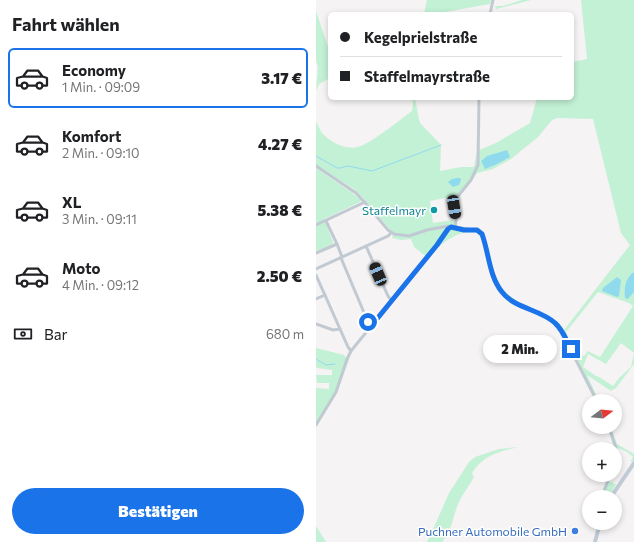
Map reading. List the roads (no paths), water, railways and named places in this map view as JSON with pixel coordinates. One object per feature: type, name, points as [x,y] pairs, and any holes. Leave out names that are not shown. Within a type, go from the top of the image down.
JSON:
[{"type":"main road","points":[[616,490],[634,463]]},
{"type":"main road","points":[[594,542],[598,530]]},
{"type":"street","points":[[490,12],[492,0]]},
{"type":"street","points":[[316,425],[336,392],[351,351],[437,245],[443,235],[453,227],[456,220],[454,201],[471,180],[478,165],[480,100]]},
{"type":"street","points":[[316,166],[352,190],[365,202],[391,233],[397,236],[409,236],[445,226],[464,230],[477,230],[480,232],[496,280],[505,295],[514,302],[547,317],[558,326],[593,394]]},
{"type":"street","points":[[316,225],[365,202]]},
{"type":"street","points":[[326,220],[368,322],[372,325]]},
{"type":"street","points":[[438,228],[442,229],[443,235]]},
{"type":"street","points":[[316,269],[388,236],[391,233]]},
{"type":"street","points":[[316,253],[336,244]]},
{"type":"street","points":[[366,246],[388,296],[392,301]]},
{"type":"street","points":[[316,275],[351,351]]},
{"type":"street","points":[[316,299],[325,295]]},
{"type":"street","points":[[316,324],[333,330],[340,329]]},
{"type":"water","points":[[507,150],[510,157],[485,169],[481,161],[487,156]]},
{"type":"water","points":[[460,178],[461,180],[459,185],[453,187],[448,182],[452,179]]},
{"type":"water","points":[[632,273],[634,273],[634,292],[628,299],[625,298],[625,287],[626,282]]},
{"type":"water","points":[[617,277],[621,280],[619,296],[617,297],[602,291],[603,288]]},
{"type":"waterway","points":[[316,156],[337,168],[348,166],[372,171],[441,145]]},
{"type":"waterway","points":[[316,359],[326,365],[335,364]]},
{"type":"place","name":"Staffelmayr","points":[[434,210]]},
{"type":"place","name":"Puchner Automobile GmbH","points":[[575,531]]}]
